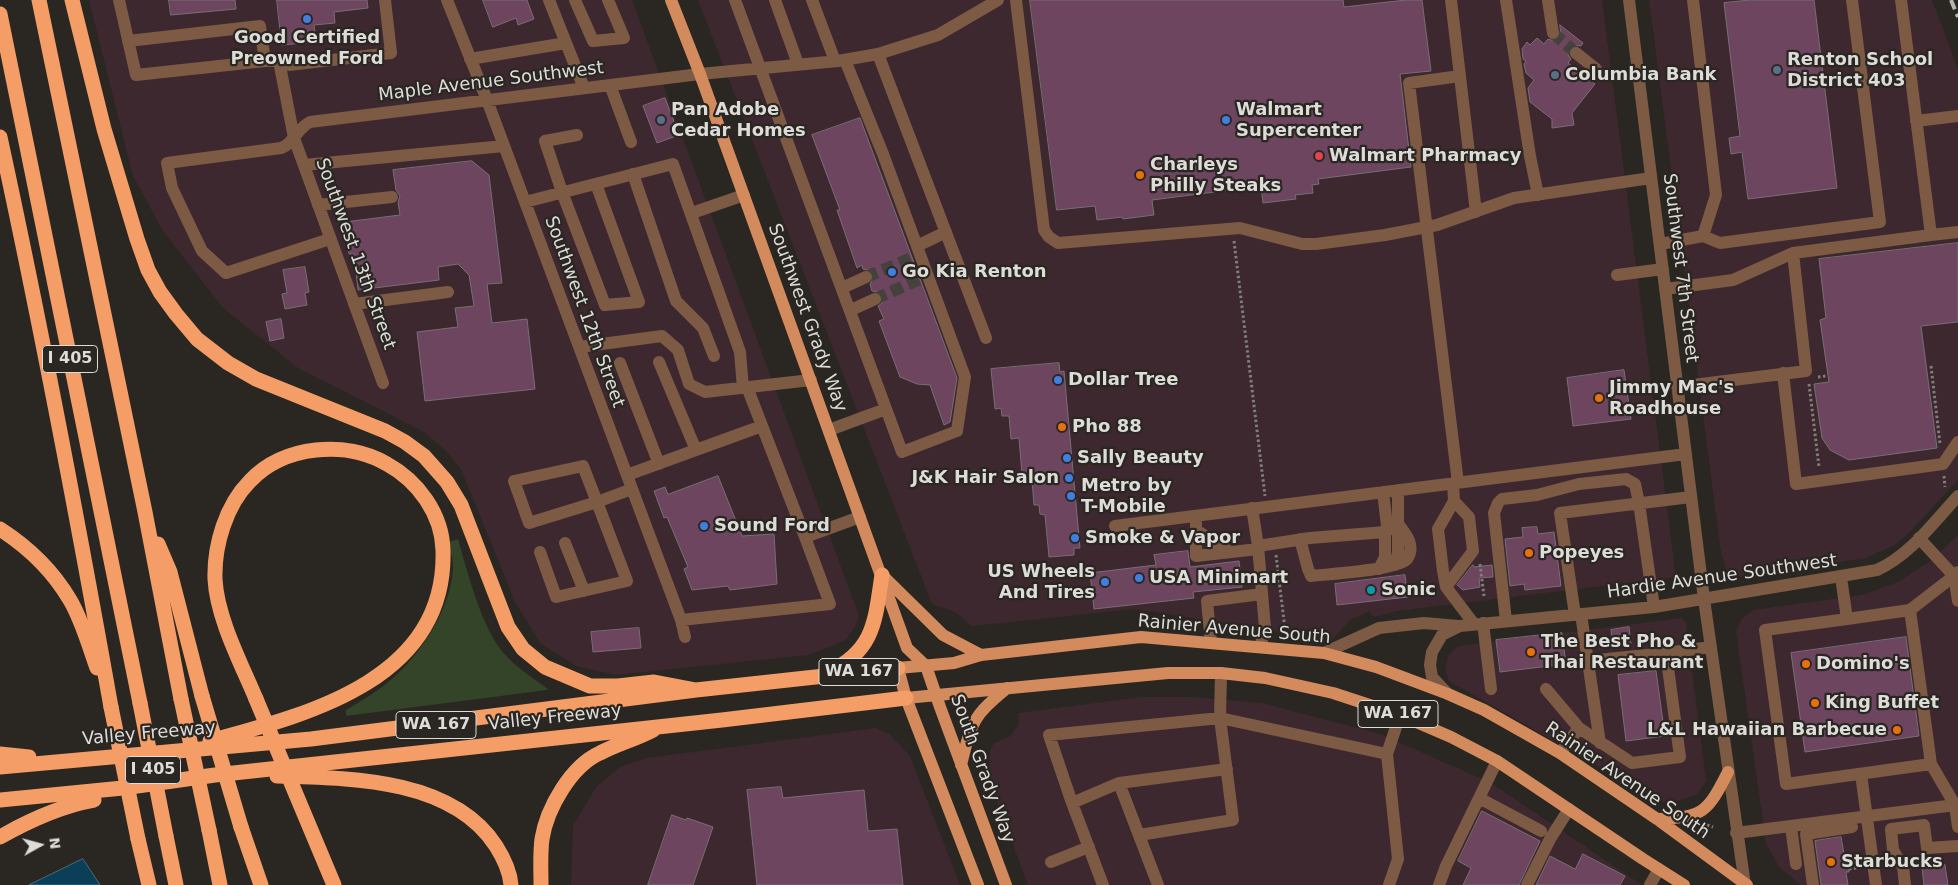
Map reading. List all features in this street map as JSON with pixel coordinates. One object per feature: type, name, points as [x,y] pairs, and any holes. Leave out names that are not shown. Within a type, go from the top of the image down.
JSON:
[{"type":"highway","name":"I 405","points":[[39,0],[220,885]]},
{"type":"highway","points":[[72,0],[101,119],[148,270],[160,292],[197,339],[228,363],[256,379],[385,431],[406,442],[424,456],[448,482],[461,505],[508,626],[523,649],[544,667],[590,686],[618,686],[654,682],[696,690]]},
{"type":"highway","name":"I 405","points":[[0,14],[176,885]]},
{"type":"highway","points":[[0,137],[26,258],[84,554],[111,707],[149,885]]},
{"type":"highway","points":[[175,750],[292,718],[355,691],[372,680],[399,657],[422,630],[438,598],[442,573],[443,545],[429,504],[418,488],[403,474],[386,463],[366,454],[345,450],[306,451],[288,456],[251,479],[238,495],[229,511],[218,544],[215,579],[220,608],[228,631],[256,699],[334,885]]},
{"type":"highway","points":[[145,512],[170,572],[202,696],[240,827],[261,885]]},
{"type":"highway","points":[[0,529],[18,540],[38,558],[70,600],[111,707]]},
{"type":"highway","points":[[820,676],[843,666],[857,654],[869,636],[876,612],[882,575]]},
{"type":"highway","name":"Valley Freeway","points":[[0,767],[331,737],[696,690],[898,668]]},
{"type":"highway","name":"Valley Freeway","points":[[0,800],[123,788],[215,774],[722,720],[906,698]]},
{"type":"highway","points":[[541,885],[542,840],[549,813],[566,784],[576,771],[598,753],[663,725]]},
{"type":"highway","points":[[0,754],[63,761]]},
{"type":"highway","points":[[215,774],[346,778],[390,785],[426,795],[469,817],[480,826],[491,838],[501,854],[511,885]]},
{"type":"highway","points":[[0,837],[32,819],[76,803],[102,799],[123,788]]},
{"type":"highway","points":[[138,839],[142,885]]},
{"type":"main road","name":"Southwest Grady Way","points":[[671,0],[700,74],[907,648],[926,666]]},
{"type":"main road","points":[[882,575],[943,635],[981,655]]},
{"type":"main road","name":"Rainier Avenue South","points":[[898,668],[954,663],[981,655],[1141,637],[1324,653],[1376,668],[1448,694],[1484,710],[1560,753],[1657,819],[1745,884]]},
{"type":"main road","points":[[907,648],[898,668],[906,698],[978,885]]},
{"type":"main road","name":"South Grady Way","points":[[926,666],[1006,885]]},
{"type":"main road","name":"WA 167","points":[[906,698],[1168,673],[1221,673],[1264,678],[1325,691],[1400,715],[1451,737],[1497,761],[1684,885]]},
{"type":"main road","points":[[961,765],[968,736],[974,722],[983,710],[1007,688]]},
{"type":"main road","points":[[1657,819],[1683,818],[1699,813],[1713,801],[1728,772]]},
{"type":"street","points":[[119,0],[136,75],[266,61],[279,61],[289,65],[391,53],[385,0]]},
{"type":"street","name":"Southwest 12th Street","points":[[447,0],[487,100],[627,475],[685,637]]},
{"type":"street","points":[[550,0],[584,88]]},
{"type":"street","points":[[575,0],[593,41],[624,38],[608,0]]},
{"type":"street","points":[[735,0],[902,452],[957,431],[965,377],[925,277],[883,154],[812,0]]},
{"type":"street","points":[[775,0],[798,64]]},
{"type":"street","name":"Maple Avenue Southwest","points":[[330,239],[226,273],[202,251],[172,188],[167,163],[281,148],[288,145],[302,126],[310,122],[878,54],[938,35],[998,0]]},
{"type":"street","points":[[1016,0],[1044,230],[1049,237],[1058,242],[1240,228],[1302,244],[1316,244],[1385,235],[1425,227],[1476,212],[1514,198],[1651,178]]},
{"type":"street","points":[[1451,0],[1476,212]]},
{"type":"street","points":[[1506,0],[1530,156],[1538,195]]},
{"type":"street","points":[[1548,0],[1553,33]]},
{"type":"street","name":"Southwest 7th Street","points":[[1629,0],[1710,647],[1745,884]]},
{"type":"street","points":[[1693,0],[1716,194],[1703,236]]},
{"type":"street","points":[[1660,244],[1703,236],[1720,243],[1880,222],[1852,0]]},
{"type":"street","points":[[1901,0],[1931,236]]},
{"type":"street","points":[[128,41],[260,26],[266,61]]},
{"type":"street","points":[[470,59],[566,43]]},
{"type":"street","points":[[1576,53],[1596,70]]},
{"type":"street","points":[[878,54],[986,338]]},
{"type":"street","name":"Southwest 13th Street","points":[[279,61],[294,138],[383,383]]},
{"type":"street","points":[[1460,76],[1409,83],[1455,483],[1454,501],[1438,528],[1443,571],[1446,587],[1478,624],[1491,689]]},
{"type":"street","points":[[610,85],[631,142]]},
{"type":"street","points":[[1916,121],[1958,116]]},
{"type":"street","points":[[577,135],[545,141],[562,192],[605,305],[639,302],[596,184]]},
{"type":"street","points":[[304,165],[504,146]]},
{"type":"street","points":[[525,202],[674,164],[740,352],[745,388],[762,426],[830,604],[680,620]]},
{"type":"street","points":[[633,174],[676,301],[703,328],[714,356]]},
{"type":"street","points":[[692,213],[744,195]]},
{"type":"street","points":[[318,205],[392,197]]},
{"type":"street","points":[[917,252],[946,232]]},
{"type":"street","points":[[1665,289],[1733,280],[1793,253],[1958,232]]},
{"type":"street","points":[[1678,387],[1806,371],[1793,253]]},
{"type":"street","points":[[1618,275],[1663,269]]},
{"type":"street","points":[[842,288],[866,277]]},
{"type":"street","points":[[354,304],[448,292]]},
{"type":"street","points":[[850,310],[876,299]]},
{"type":"street","points":[[579,347],[662,336],[678,350],[689,384],[705,392],[811,380]]},
{"type":"street","points":[[659,362],[696,450]]},
{"type":"street","points":[[620,363],[659,464]]},
{"type":"street","points":[[1783,373],[1796,484],[1943,464],[1958,442]]},
{"type":"street","points":[[828,430],[886,409]]},
{"type":"street","points":[[627,475],[762,426]]},
{"type":"street","points":[[1115,526],[1686,454]]},
{"type":"street","points":[[540,552],[556,597],[628,581],[597,502],[584,466],[514,480],[529,523],[597,502],[632,489]]},
{"type":"street","points":[[1506,621],[1494,513],[1498,503],[1502,500],[1537,495],[1579,484],[1626,479],[1635,484],[1654,607]]},
{"type":"street","points":[[1300,539],[1311,576],[1378,569],[1402,564],[1407,559],[1411,548],[1408,537],[1398,524],[1398,490]]},
{"type":"street","points":[[1378,569],[1385,557],[1385,532],[1387,526],[1383,492]]},
{"type":"street","name":"Hardie Avenue Southwest","points":[[1324,653],[1379,628],[1424,623],[1460,626],[1654,607],[1877,570],[1893,563],[1907,552],[1958,496]]},
{"type":"street","points":[[1600,743],[1588,661],[1560,513],[1691,497]]},
{"type":"street","points":[[1446,587],[1472,551],[1469,517],[1454,501]]},
{"type":"street","points":[[1252,508],[1258,547],[1265,628],[1260,647]]},
{"type":"street","points":[[805,537],[860,516]]},
{"type":"street","points":[[1196,516],[1196,556],[1230,552],[1300,539],[1385,532],[1398,524]]},
{"type":"street","points":[[1196,530],[1230,552]]},
{"type":"street","points":[[1919,538],[1956,574],[1958,601]]},
{"type":"street","points":[[565,543],[584,591]]},
{"type":"street","points":[[1931,764],[1786,784],[1765,630],[1910,610],[1956,574]]},
{"type":"street","points":[[1841,577],[1847,619]]},
{"type":"street","points":[[1211,643],[1207,601],[1262,594]]},
{"type":"street","points":[[1910,610],[1931,764],[1955,805],[1958,827]]},
{"type":"street","name":"Hardie Avenue Southwest","points":[[1448,694],[1432,677],[1430,659],[1442,635],[1460,626]]},
{"type":"street","points":[[1588,661],[1710,647]]},
{"type":"street","points":[[1546,689],[1578,728],[1632,763],[1680,757],[1666,653]]},
{"type":"street","points":[[1139,835],[1233,820],[1220,718],[1221,673]]},
{"type":"street","points":[[1389,885],[1398,859],[1387,754],[1400,715]]},
{"type":"street","points":[[1103,885],[1049,735],[1220,718],[1387,754]]},
{"type":"street","points":[[1560,753],[1578,728]]},
{"type":"street","points":[[1439,885],[1446,866],[1497,761]]},
{"type":"street","points":[[1072,803],[1119,783],[1227,769]]},
{"type":"street","points":[[1861,774],[1876,885]]},
{"type":"street","points":[[1119,783],[1158,885]]},
{"type":"street","points":[[1480,798],[1541,831]]},
{"type":"street","points":[[1813,885],[1806,834],[1955,805]]},
{"type":"street","points":[[1527,885],[1550,839],[1568,809]]},
{"type":"street","points":[[1736,833],[1791,826],[1866,821]]},
{"type":"street","points":[[1905,885],[1903,867],[1894,850],[1891,829],[1924,825],[1927,848],[1958,846]]},
{"type":"street","points":[[1791,826],[1796,864]]},
{"type":"street","points":[[1051,862],[1089,847]]},
{"type":"street","points":[[1650,885],[1659,869]]},
{"type":"path","points":[[1232,228],[1266,507]]},
{"type":"path","points":[[1931,366],[1945,487]]},
{"type":"path","points":[[1817,377],[1826,376]]},
{"type":"path","points":[[1808,378],[1819,468],[1829,466]]},
{"type":"path","points":[[1275,543],[1285,629]]},
{"type":"path","points":[[1702,822],[1712,827]]},
{"type":"path","points":[[1703,832],[1707,825]]},
{"type":"path","points":[[1849,869],[1862,867]]},
{"type":"shaded area","points":[[89,0],[632,0],[859,616],[855,627],[846,639],[807,655],[615,675],[576,666],[541,644],[515,602],[461,469],[445,450],[424,432],[298,368],[223,308],[163,231],[133,176]]},
{"type":"shaded area","points":[[698,0],[1602,0],[1676,577],[1397,611],[1373,617],[1370,611],[1350,620],[1332,640],[1135,609],[972,626],[955,612],[932,604]]},
{"type":"shaded area","points":[[1649,0],[1932,0],[1958,69],[1958,480],[1911,531],[1895,545],[1866,558],[1741,577],[1727,572],[1721,553]]},
{"type":"shaded area","points":[[1958,535],[1958,885],[1801,885],[1779,867],[1766,843],[1736,631],[1742,619],[1753,610],[1862,595],[1898,582],[1932,560]]},
{"type":"shaded area","points":[[1682,618],[1686,623],[1706,781],[1696,795],[1677,801],[1665,803],[1449,681],[1445,668],[1449,654],[1458,646]]},
{"type":"shaded area","points":[[1142,697],[1192,697],[1262,703],[1380,734],[1491,783],[1642,885],[1028,885],[985,770],[989,768],[990,750],[994,743],[1009,737],[1015,730],[1019,722],[1018,713]]},
{"type":"shaded area","points":[[876,728],[889,734],[910,756],[960,885],[571,885],[573,826],[596,787],[620,767],[647,758]]},
{"type":"green space","points":[[458,539],[475,597],[494,639],[511,661],[548,689],[346,716],[346,710],[374,693],[392,679],[428,637],[438,620],[450,586],[453,566],[448,542]]},
{"type":"water","points":[[83,859],[100,885],[29,885]]},
{"type":"building","points":[[169,0],[235,0],[236,9],[171,15]]},
{"type":"building","name":"Good Certified Preowned Ford","points":[[277,0],[367,0],[368,8],[334,12],[335,23],[314,25],[316,42],[282,45]]},
{"type":"building","points":[[483,0],[527,0],[534,19],[518,25],[516,18],[493,27]]},
{"type":"building","name":"Walmart Supercenter","points":[[1030,0],[1343,0],[1344,7],[1422,0],[1431,71],[1400,74],[1411,167],[1318,179],[1319,184],[1312,185],[1313,193],[1295,195],[1296,199],[1263,203],[1261,186],[1152,200],[1154,215],[1123,219],[1122,217],[1097,220],[1095,206],[1057,210]]},
{"type":"building","name":"Renton School District 403","points":[[1750,0],[1814,0],[1837,188],[1748,199],[1742,152],[1731,154],[1729,138],[1740,136],[1724,3]]},
{"type":"building","name":"Columbia Bank","points":[[1560,25],[1583,43],[1581,46],[1574,45],[1569,48],[1568,55],[1571,59],[1568,63],[1595,84],[1572,113],[1574,125],[1552,128],[1552,119],[1530,102],[1528,88],[1534,80],[1526,73],[1524,64],[1526,61],[1523,59],[1522,49],[1527,42],[1530,45],[1537,38],[1544,44],[1548,39],[1558,40],[1561,35]]},
{"type":"building","name":"Pan Adobe Cedar Homes","points":[[665,98],[679,135],[657,143],[643,106]]},
{"type":"building","name":"Go Kia Renton","points":[[860,118],[957,378],[950,422],[944,425],[930,385],[917,384],[900,377],[879,321],[884,319],[878,306],[882,303],[883,296],[879,292],[872,291],[870,284],[874,277],[871,271],[863,269],[862,265],[857,268],[837,210],[840,210],[812,135]]},
{"type":"building","points":[[472,161],[489,175],[502,283],[487,284],[492,323],[527,319],[535,389],[425,401],[417,332],[458,327],[455,308],[474,306],[469,275],[458,264],[438,267],[439,280],[358,290],[354,254],[349,254],[345,222],[400,215],[398,202],[400,196],[396,190],[393,170]]},
{"type":"building","points":[[1958,243],[1958,322],[1921,326],[1937,448],[1849,460],[1830,450],[1822,438],[1814,384],[1829,382],[1820,320],[1826,318],[1819,259]]},
{"type":"building","points":[[305,267],[309,292],[305,293],[307,305],[285,309],[282,294],[287,293],[283,270]]},
{"type":"building","points":[[281,319],[284,338],[270,341],[266,322]]},
{"type":"building","points":[[1059,363],[1060,372],[1064,371],[1080,548],[1074,548],[1074,555],[1049,557],[1045,515],[1040,514],[1039,505],[1034,505],[1032,480],[1028,481],[1027,473],[1022,474],[1019,438],[1011,439],[1009,416],[1002,416],[1001,408],[995,409],[991,369]]},
{"type":"building","name":"Jimmy Mac's Roadhouse","points":[[1624,370],[1631,419],[1573,426],[1567,378]]},
{"type":"building","name":"Sound Ford","points":[[718,476],[742,536],[774,534],[777,584],[730,590],[728,586],[692,590],[684,569],[688,567],[667,517],[664,518],[654,491],[665,487],[668,494]]},
{"type":"building","name":"Popeyes","points":[[1537,527],[1538,534],[1554,532],[1561,586],[1525,590],[1524,584],[1510,586],[1505,539],[1523,537],[1522,528]]},
{"type":"building","points":[[1188,551],[1190,567],[1239,561],[1242,587],[1193,592],[1194,598],[1094,609],[1090,573],[1156,565],[1154,555]]},
{"type":"building","points":[[1473,565],[1474,567],[1492,565],[1493,577],[1479,578],[1480,587],[1463,590],[1457,585]]},
{"type":"building","name":"Sonic","points":[[1405,575],[1408,597],[1337,605],[1335,584]]},
{"type":"building","points":[[1629,627],[1631,644],[1613,646],[1611,630]]},
{"type":"building","points":[[639,628],[641,648],[593,652],[591,632]]},
{"type":"building","name":"The Best Pho & Thai Restaurant","points":[[1562,633],[1566,664],[1500,672],[1496,640]]},
{"type":"building","points":[[1906,637],[1919,736],[1805,752],[1791,653]]},
{"type":"building","points":[[1656,671],[1665,736],[1626,741],[1618,675]]},
{"type":"building","points":[[781,787],[783,798],[864,790],[868,831],[897,829],[903,885],[757,885],[747,790]]},
{"type":"building","points":[[1482,811],[1540,841],[1519,885],[1463,885],[1471,868],[1458,861]]},
{"type":"building","points":[[672,815],[713,827],[693,885],[648,885]]},
{"type":"building","name":"Starbucks","points":[[1841,837],[1844,854],[1847,854],[1849,872],[1846,872],[1848,885],[1821,885],[1815,841]]},
{"type":"building","points":[[1583,854],[1625,876],[1620,885],[1536,885],[1550,856],[1575,869]]},
{"type":"building","points":[[1945,865],[1948,885],[1924,885],[1922,868]]},
{"type":"tunnel","points":[[1553,33],[1576,53]]},
{"type":"tunnel","points":[[866,277],[914,257]]},
{"type":"tunnel","points":[[875,299],[922,278]]},
{"type":"railway","points":[[1951,0],[1958,17]]},
{"type":"place","name":"Good Certified Preowned Ford","points":[[307,19]]},
{"type":"place","name":"Renton School District 403","points":[[1777,70]]},
{"type":"place","name":"Columbia Bank","points":[[1555,75]]},
{"type":"place","name":"Pan Adobe Cedar Homes","points":[[661,120]]},
{"type":"place","name":"Walmart Supercenter","points":[[1226,120]]},
{"type":"place","name":"Walmart Pharmacy","points":[[1319,156]]},
{"type":"place","name":"Charleys Philly Steaks","points":[[1140,175]]},
{"type":"place","name":"Go Kia Renton","points":[[892,272]]},
{"type":"place","name":"Dollar Tree","points":[[1058,380]]},
{"type":"place","name":"Jimmy Mac's Roadhouse","points":[[1599,398]]},
{"type":"place","name":"Pho 88","points":[[1062,427]]},
{"type":"place","name":"Sally Beauty","points":[[1067,458]]},
{"type":"place","name":"J&K Hair Salon","points":[[1069,478]]},
{"type":"place","name":"Metro by T-Mobile","points":[[1071,496]]},
{"type":"place","name":"Sound Ford","points":[[704,526]]},
{"type":"place","name":"Smoke & Vapor","points":[[1075,538]]},
{"type":"place","name":"Popeyes","points":[[1529,553]]},
{"type":"place","name":"USA Minimart","points":[[1139,578]]},
{"type":"place","name":"US Wheels And Tires","points":[[1105,582]]},
{"type":"place","name":"Sonic","points":[[1371,590]]},
{"type":"place","name":"The Best Pho & Thai Restaurant","points":[[1531,652]]},
{"type":"place","name":"Domino's","points":[[1806,664]]},
{"type":"place","name":"King Buffet","points":[[1815,703]]},
{"type":"place","name":"L&L Hawaiian Barbecue","points":[[1897,730]]},
{"type":"place","name":"Starbucks","points":[[1831,862]]}]
